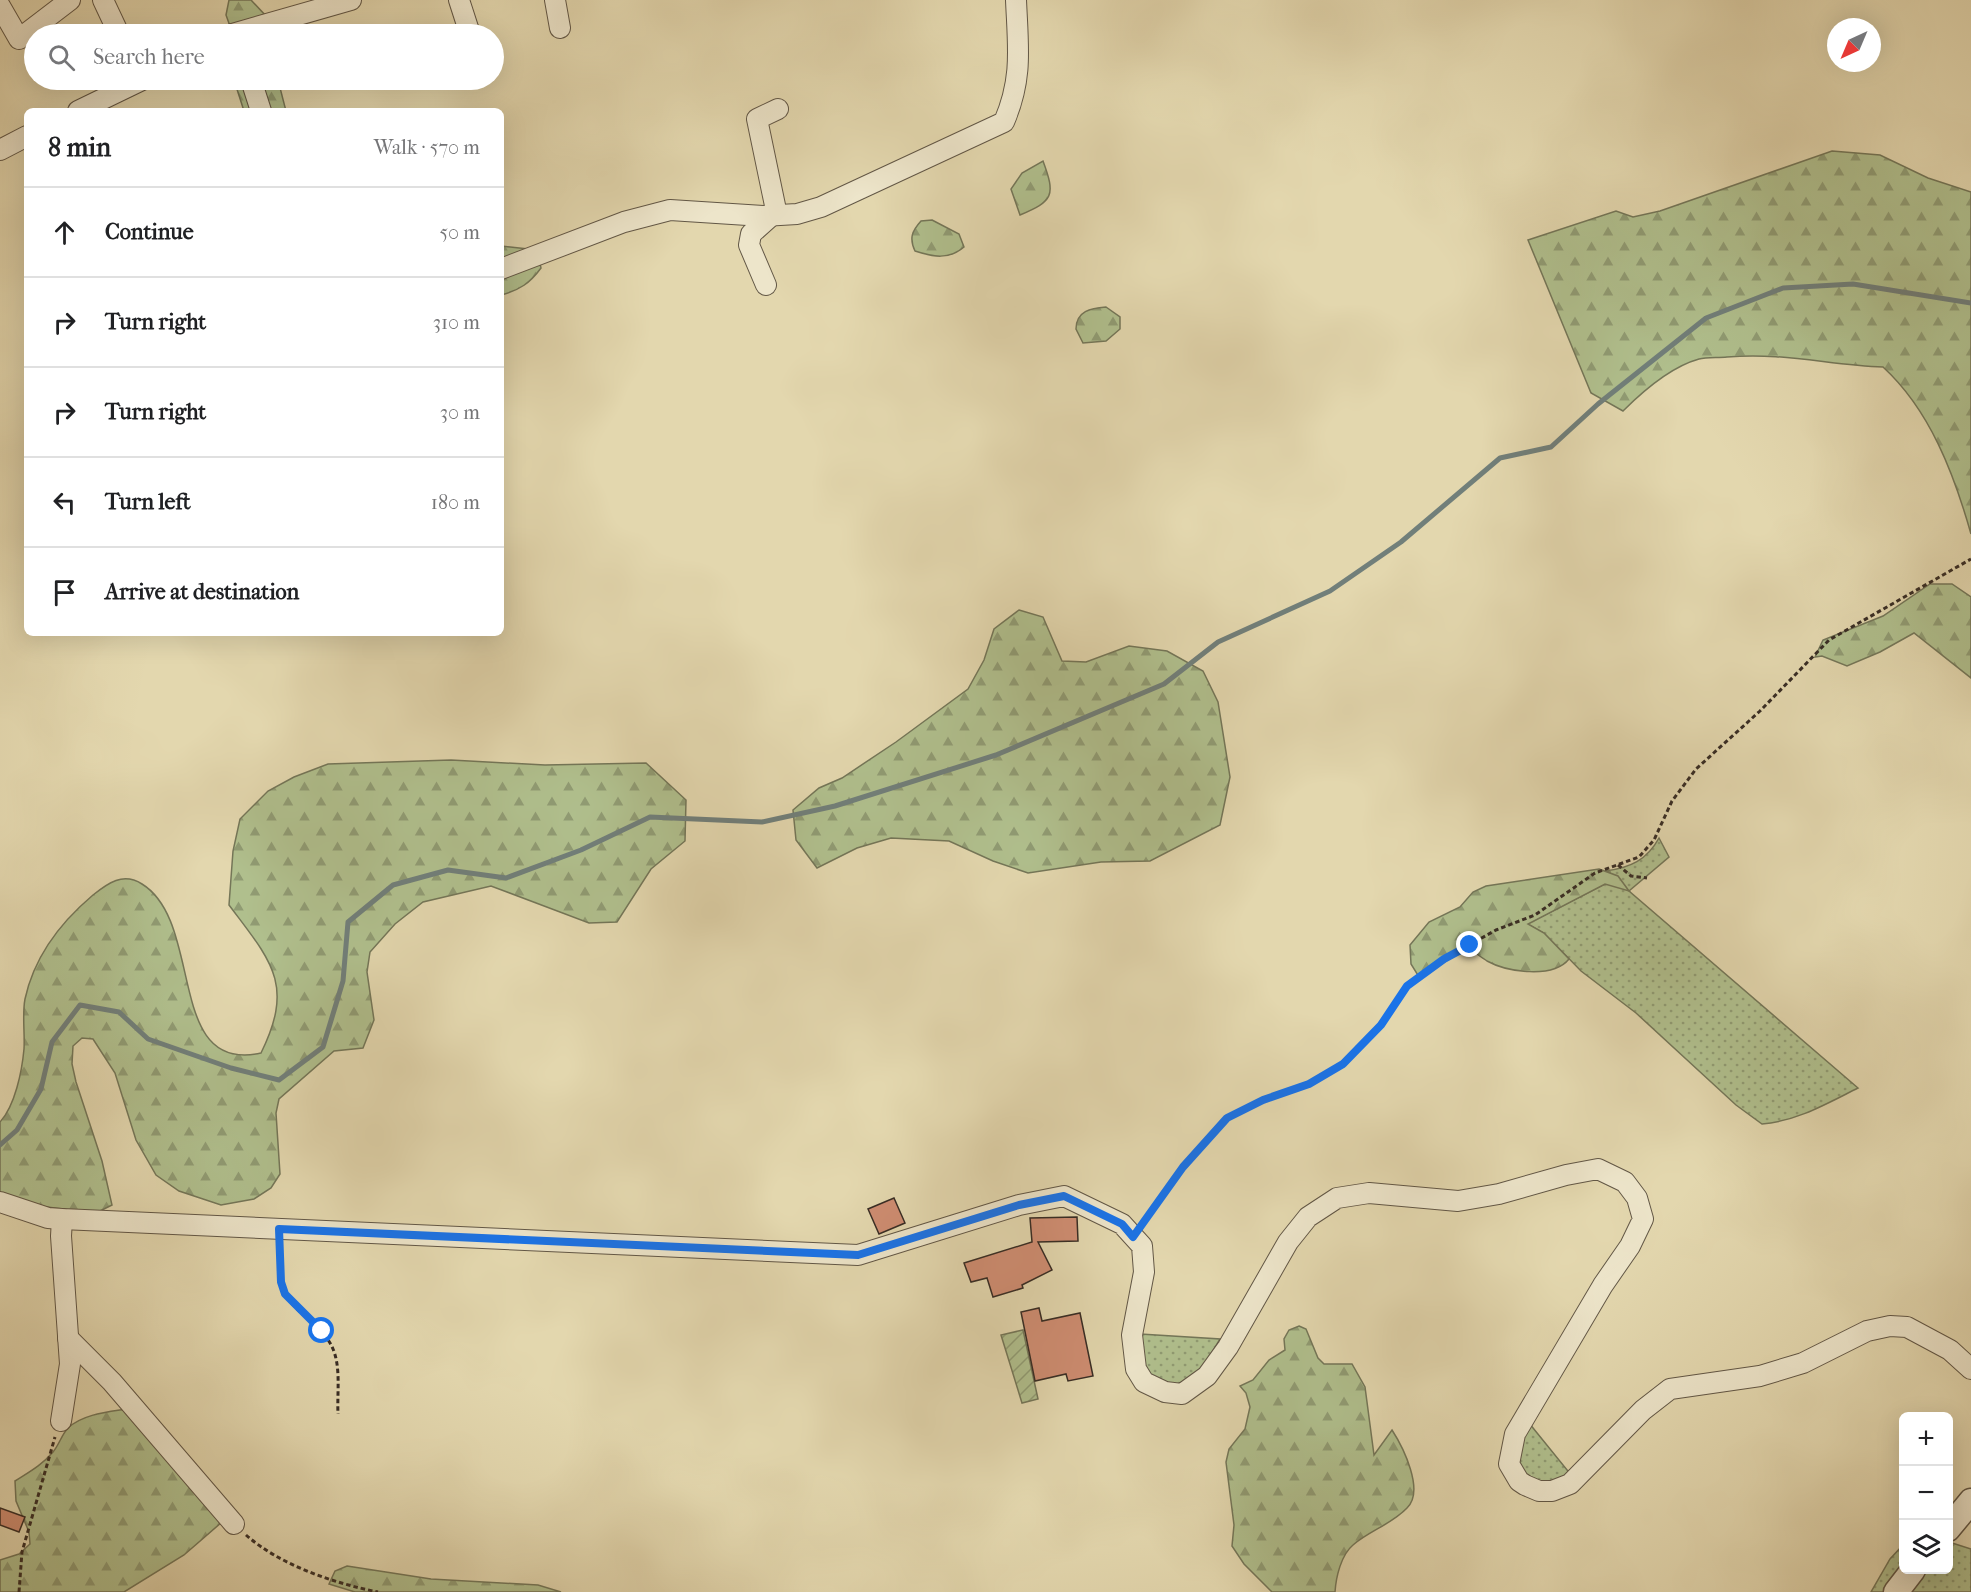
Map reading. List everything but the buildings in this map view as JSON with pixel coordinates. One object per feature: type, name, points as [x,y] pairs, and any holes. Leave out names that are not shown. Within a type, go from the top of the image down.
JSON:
[{"type":"street","points":[[39,24],[70,0]]},
{"type":"street","points":[[103,0],[114,24]]},
{"type":"street","points":[[269,24],[351,0]]},
{"type":"street","points":[[459,0],[467,24]]},
{"type":"street","points":[[555,0],[560,28]]},
{"type":"street","points":[[504,268],[624,222],[670,210],[774,215],[797,214],[821,207],[1004,122],[1015,96],[1019,64],[1016,0]]},
{"type":"street","points":[[0,6],[19,39],[24,35]]},
{"type":"street","points":[[84,108],[121,90]]},
{"type":"street","points":[[254,90],[260,108]]},
{"type":"street","points":[[774,215],[757,119],[778,109]]},
{"type":"street","points":[[0,150],[24,138]]},
{"type":"street","points":[[766,285],[749,245],[751,234],[774,215]]},
{"type":"street","points":[[0,1202],[48,1218],[62,1219],[858,1255],[1019,1205],[1064,1196],[1122,1224],[1142,1246],[1144,1272],[1132,1335],[1136,1369],[1144,1382],[1165,1392],[1182,1394],[1207,1376],[1228,1347],[1288,1242],[1308,1217],[1337,1198],[1369,1193],[1458,1200],[1499,1194],[1566,1175],[1598,1170],[1625,1182],[1637,1198],[1643,1219],[1630,1246],[1603,1286],[1515,1434],[1509,1464],[1519,1481],[1539,1491],[1552,1491],[1570,1484],[1643,1410],[1670,1389],[1760,1376],[1803,1363],[1867,1331],[1890,1326],[1907,1327],[1950,1350],[1971,1369]]},
{"type":"street","points":[[61,1421],[70,1364],[61,1236],[62,1219]]},
{"type":"street","points":[[68,1338],[112,1382],[234,1524]]},
{"type":"street","points":[[1953,1523],[1971,1501]]},
{"type":"street","points":[[1896,1592],[1909,1574]]},
{"type":"path","points":[[1133,1237],[1183,1167],[1227,1118],[1255,1104],[1309,1084],[1343,1064],[1381,1025],[1407,986],[1444,959],[1496,930],[1535,915],[1595,873],[1639,857],[1654,840],[1672,801],[1696,769],[1760,711],[1829,640],[1971,559]]},
{"type":"path","points":[[1618,865],[1631,876],[1647,878]]},
{"type":"path","points":[[279,1229],[281,1282],[285,1294],[322,1331],[333,1349],[337,1371],[338,1413]]},
{"type":"path","points":[[19,1592],[22,1552],[50,1449],[61,1421]]},
{"type":"path","points":[[234,1524],[262,1549],[302,1568],[378,1592]]},
{"type":"green space","points":[[229,0],[251,0],[266,16],[269,24],[229,24],[226,15]]},
{"type":"green space","points":[[237,90],[281,90],[285,108],[243,108]]},
{"type":"green space","points":[[1832,151],[1880,155],[1928,178],[1971,192],[1971,534],[1948,466],[1927,423],[1900,384],[1883,367],[1767,356],[1705,358],[1688,363],[1667,374],[1623,411],[1591,393],[1528,240],[1616,211],[1633,217],[1660,211]]},
{"type":"green space","points":[[1043,161],[1050,182],[1049,196],[1039,206],[1020,215],[1011,189],[1022,173]]},
{"type":"green space","points":[[932,220],[959,234],[964,247],[947,256],[928,255],[915,251],[912,242],[914,231],[921,221]]},
{"type":"green space","points":[[504,246],[537,250],[541,268],[533,278],[514,291],[504,294]]},
{"type":"green space","points":[[1106,307],[1120,317],[1120,329],[1106,341],[1083,343],[1076,329],[1079,318],[1085,312]]},
{"type":"green space","points":[[1930,584],[1952,584],[1971,597],[1971,678],[1914,633],[1880,652],[1847,666],[1822,656],[1815,657],[1823,640],[1883,616]]},
{"type":"green space","points":[[1019,610],[1043,617],[1062,661],[1086,662],[1129,646],[1167,651],[1203,671],[1218,702],[1230,777],[1220,825],[1150,861],[1101,862],[1028,873],[993,861],[949,841],[891,838],[857,848],[817,868],[796,840],[793,810],[819,788],[842,778],[968,689],[984,660],[994,629]]},
{"type":"green space","points":[[451,760],[545,765],[646,763],[686,800],[685,841],[651,869],[617,922],[589,923],[491,886],[423,902],[395,924],[370,952],[367,972],[374,1020],[363,1048],[334,1051],[279,1099],[276,1113],[280,1174],[271,1188],[254,1199],[221,1205],[179,1191],[156,1175],[136,1140],[115,1073],[93,1039],[82,1038],[73,1046],[72,1064],[102,1161],[112,1205],[96,1213],[14,1203],[0,1199],[0,1122],[14,1098],[19,1078],[24,1049],[24,1005],[29,984],[50,941],[81,905],[116,880],[128,879],[142,884],[161,903],[174,930],[198,1019],[211,1041],[231,1053],[261,1053],[271,1029],[276,1009],[277,991],[274,974],[267,958],[229,905],[233,851],[240,819],[268,791],[294,777],[328,764]]},
{"type":"green space","points":[[1659,838],[1669,857],[1629,891],[1858,1088],[1799,1116],[1762,1124],[1736,1105],[1636,1013],[1581,971],[1544,933],[1527,924],[1605,884],[1610,872],[1605,871],[1637,862],[1649,852]]},
{"type":"green space","points":[[1599,869],[1618,876],[1629,891],[1605,884],[1528,924],[1544,933],[1569,959],[1562,965],[1530,972],[1506,968],[1487,961],[1468,948],[1419,977],[1411,964],[1410,945],[1429,922],[1460,907],[1473,892],[1486,886]]},
{"type":"green space","points":[[1299,1326],[1306,1329],[1318,1358],[1324,1364],[1352,1364],[1365,1387],[1374,1455],[1392,1430],[1402,1447],[1413,1480],[1414,1491],[1407,1508],[1394,1519],[1359,1540],[1345,1554],[1335,1592],[1272,1592],[1244,1564],[1232,1546],[1234,1525],[1226,1462],[1229,1449],[1245,1429],[1250,1407],[1246,1393],[1240,1386],[1253,1380],[1269,1360],[1285,1350],[1284,1339],[1289,1330]]},
{"type":"green space","points":[[1023,1330],[1038,1399],[1022,1403],[1001,1335]]},
{"type":"green space","points":[[1140,1334],[1220,1339],[1200,1373],[1190,1383],[1165,1386],[1145,1373]]},
{"type":"green space","points":[[127,1409],[222,1522],[184,1555],[124,1592],[0,1592],[0,1560],[19,1554],[30,1544],[29,1532],[16,1501],[15,1481],[49,1457],[66,1430],[74,1423],[96,1414]]},
{"type":"green space","points":[[1529,1423],[1572,1476],[1550,1483],[1530,1479],[1519,1465],[1520,1443]]},
{"type":"green space","points":[[1953,1543],[1971,1549],[1971,1592],[1903,1592],[1918,1574],[1953,1574]]},
{"type":"green space","points":[[1899,1549],[1899,1570],[1883,1592],[1871,1592],[1890,1559]]},
{"type":"green space","points":[[347,1566],[431,1579],[538,1585],[561,1592],[355,1592],[329,1584],[335,1571]]},
{"type":"waterway","points":[[0,1145],[17,1130],[41,1089],[52,1042],[80,1005],[119,1012],[148,1039],[231,1068],[279,1080],[323,1047],[343,981],[348,922],[393,885],[448,870],[506,878],[581,850],[650,817],[762,822],[835,806],[996,755],[1164,684],[1218,642],[1330,591],[1401,542],[1500,458],[1551,447],[1598,404],[1706,318],[1783,288],[1853,284],[1971,303]]},
{"type":"route","points":[[322,1331],[285,1294],[281,1282],[279,1229],[858,1255],[1019,1205],[1064,1196],[1122,1224],[1133,1237],[1183,1167],[1227,1118],[1246,1107],[1309,1084],[1343,1064],[1381,1025],[1407,986],[1444,959],[1470,945]]}]
